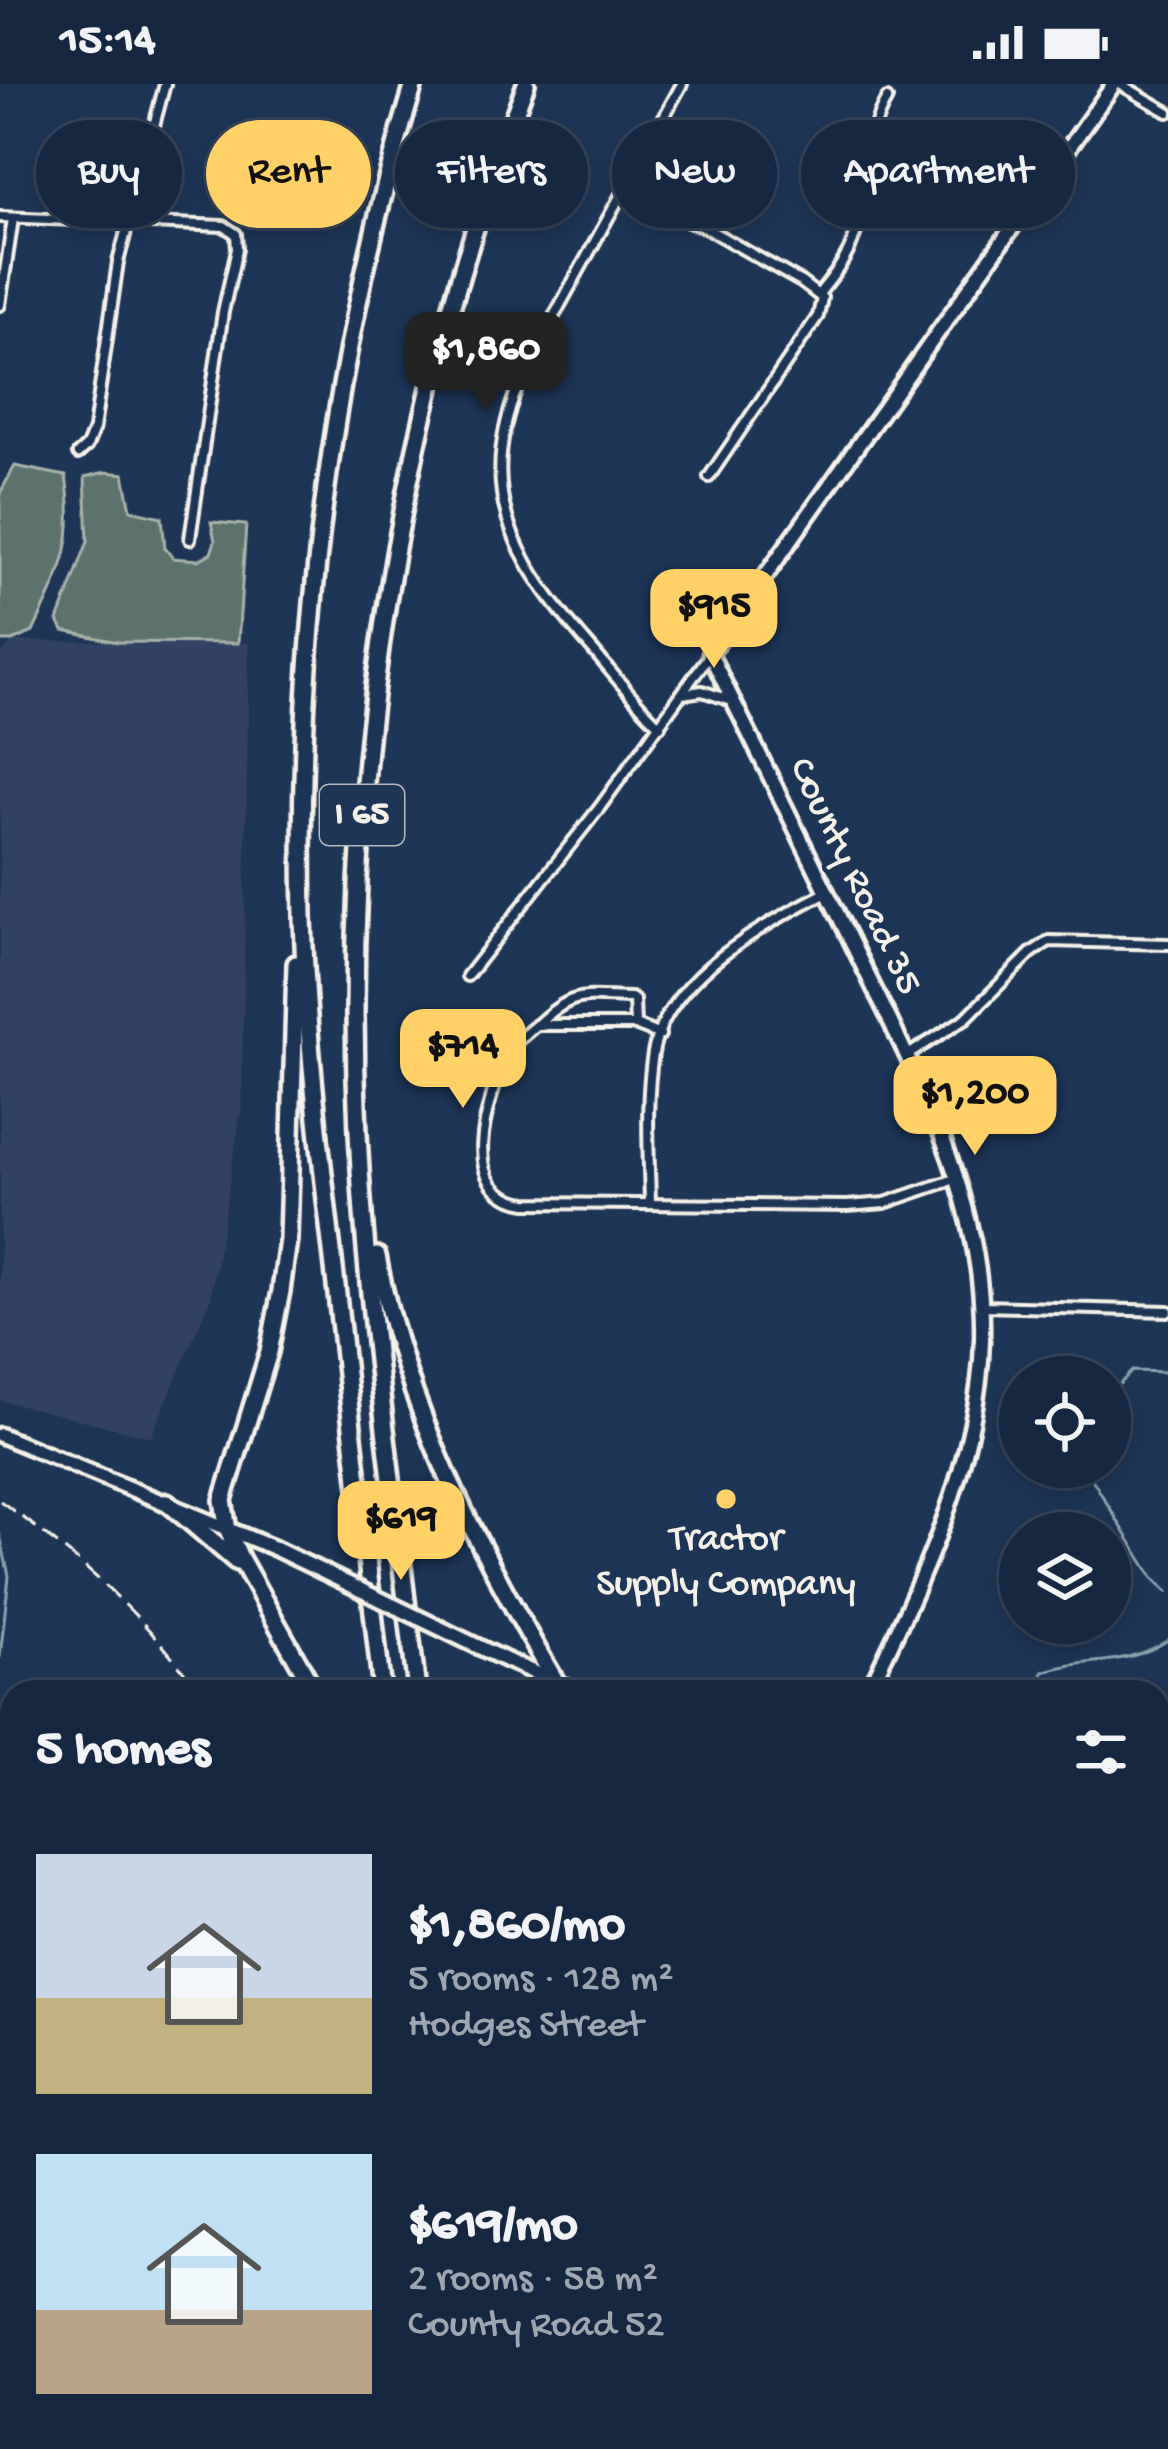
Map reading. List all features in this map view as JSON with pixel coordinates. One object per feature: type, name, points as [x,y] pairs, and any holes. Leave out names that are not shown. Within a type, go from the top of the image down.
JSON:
[{"type":"highway","name":"I 65","points":[[381,1680],[311,1058],[302,785],[310,632],[336,421],[367,260],[414,84]]},
{"type":"highway","name":"I 65","points":[[416,1680],[364,1226],[355,976],[360,848],[368,741],[389,588],[440,347],[482,206],[526,84]]},
{"type":"highway","points":[[302,785],[287,1240],[269,1352],[224,1500],[228,1530],[308,1680]]},
{"type":"highway","points":[[358,1135],[382,1285],[414,1399],[455,1495],[552,1680]]},
{"type":"highway","points":[[167,1502],[210,1535],[250,1577]]},
{"type":"street","points":[[155,120],[164,84]]},
{"type":"street","points":[[662,120],[682,84]]},
{"type":"street","points":[[467,976],[659,726],[1117,84],[1168,112]]},
{"type":"street","points":[[818,295],[856,233],[868,153],[887,99]]},
{"type":"street","points":[[612,212],[518,383],[504,430],[500,478],[508,524],[536,584],[659,726]]},
{"type":"street","points":[[0,218],[36,220]]},
{"type":"street","points":[[0,305],[13,219]]},
{"type":"street","points":[[182,224],[224,226],[238,238],[190,539]]},
{"type":"street","points":[[78,454],[88,446],[94,429],[115,275],[127,228]]},
{"type":"street","points":[[706,228],[818,295],[822,302],[818,316],[709,477]]},
{"type":"street","name":"County Road 35","points":[[710,654],[906,1056],[957,1178],[970,1227],[981,1306],[977,1391],[961,1460],[917,1586],[874,1680]]},
{"type":"street","points":[[682,694],[712,692],[735,704]]},
{"type":"street","points":[[650,1204],[653,1049],[682,992],[729,950],[777,917],[827,892]]},
{"type":"street","points":[[906,1056],[966,1018],[1049,941],[1168,944]]},
{"type":"street","points":[[635,1025],[631,998],[575,997],[563,1000],[508,1048],[482,1124],[482,1159],[501,1194],[516,1202],[885,1203],[957,1178]]},
{"type":"street","points":[[536,1025],[635,1025],[661,1035]]},
{"type":"street","points":[[981,1306],[1168,1311]]},
{"type":"street","points":[[0,1435],[274,1548],[543,1680]]},
{"type":"shaded area","points":[[12,641],[249,643],[242,1105],[211,1297],[151,1437],[0,1400],[0,656]]},
{"type":"green space","points":[[15,466],[66,476],[68,540],[59,574],[33,632],[0,641],[0,493]]},
{"type":"green space","points":[[124,474],[131,510],[162,517],[165,548],[173,558],[199,560],[211,553],[215,541],[211,522],[246,525],[238,643],[118,642],[63,631],[58,621],[88,541],[85,477]]},
{"type":"waterway","points":[[1131,1372],[1168,1372]]},
{"type":"waterway","points":[[1098,1488],[1153,1578],[1168,1592]]},
{"type":"waterway","points":[[0,1535],[9,1576],[0,1657]]},
{"type":"waterway","points":[[1041,1680],[1043,1672],[1136,1655],[1168,1640]]},
{"type":"railway","points":[[0,1501],[108,1588],[190,1680]]},
{"type":"place","name":"Tractor Supply Company","points":[[726,1499]]}]
